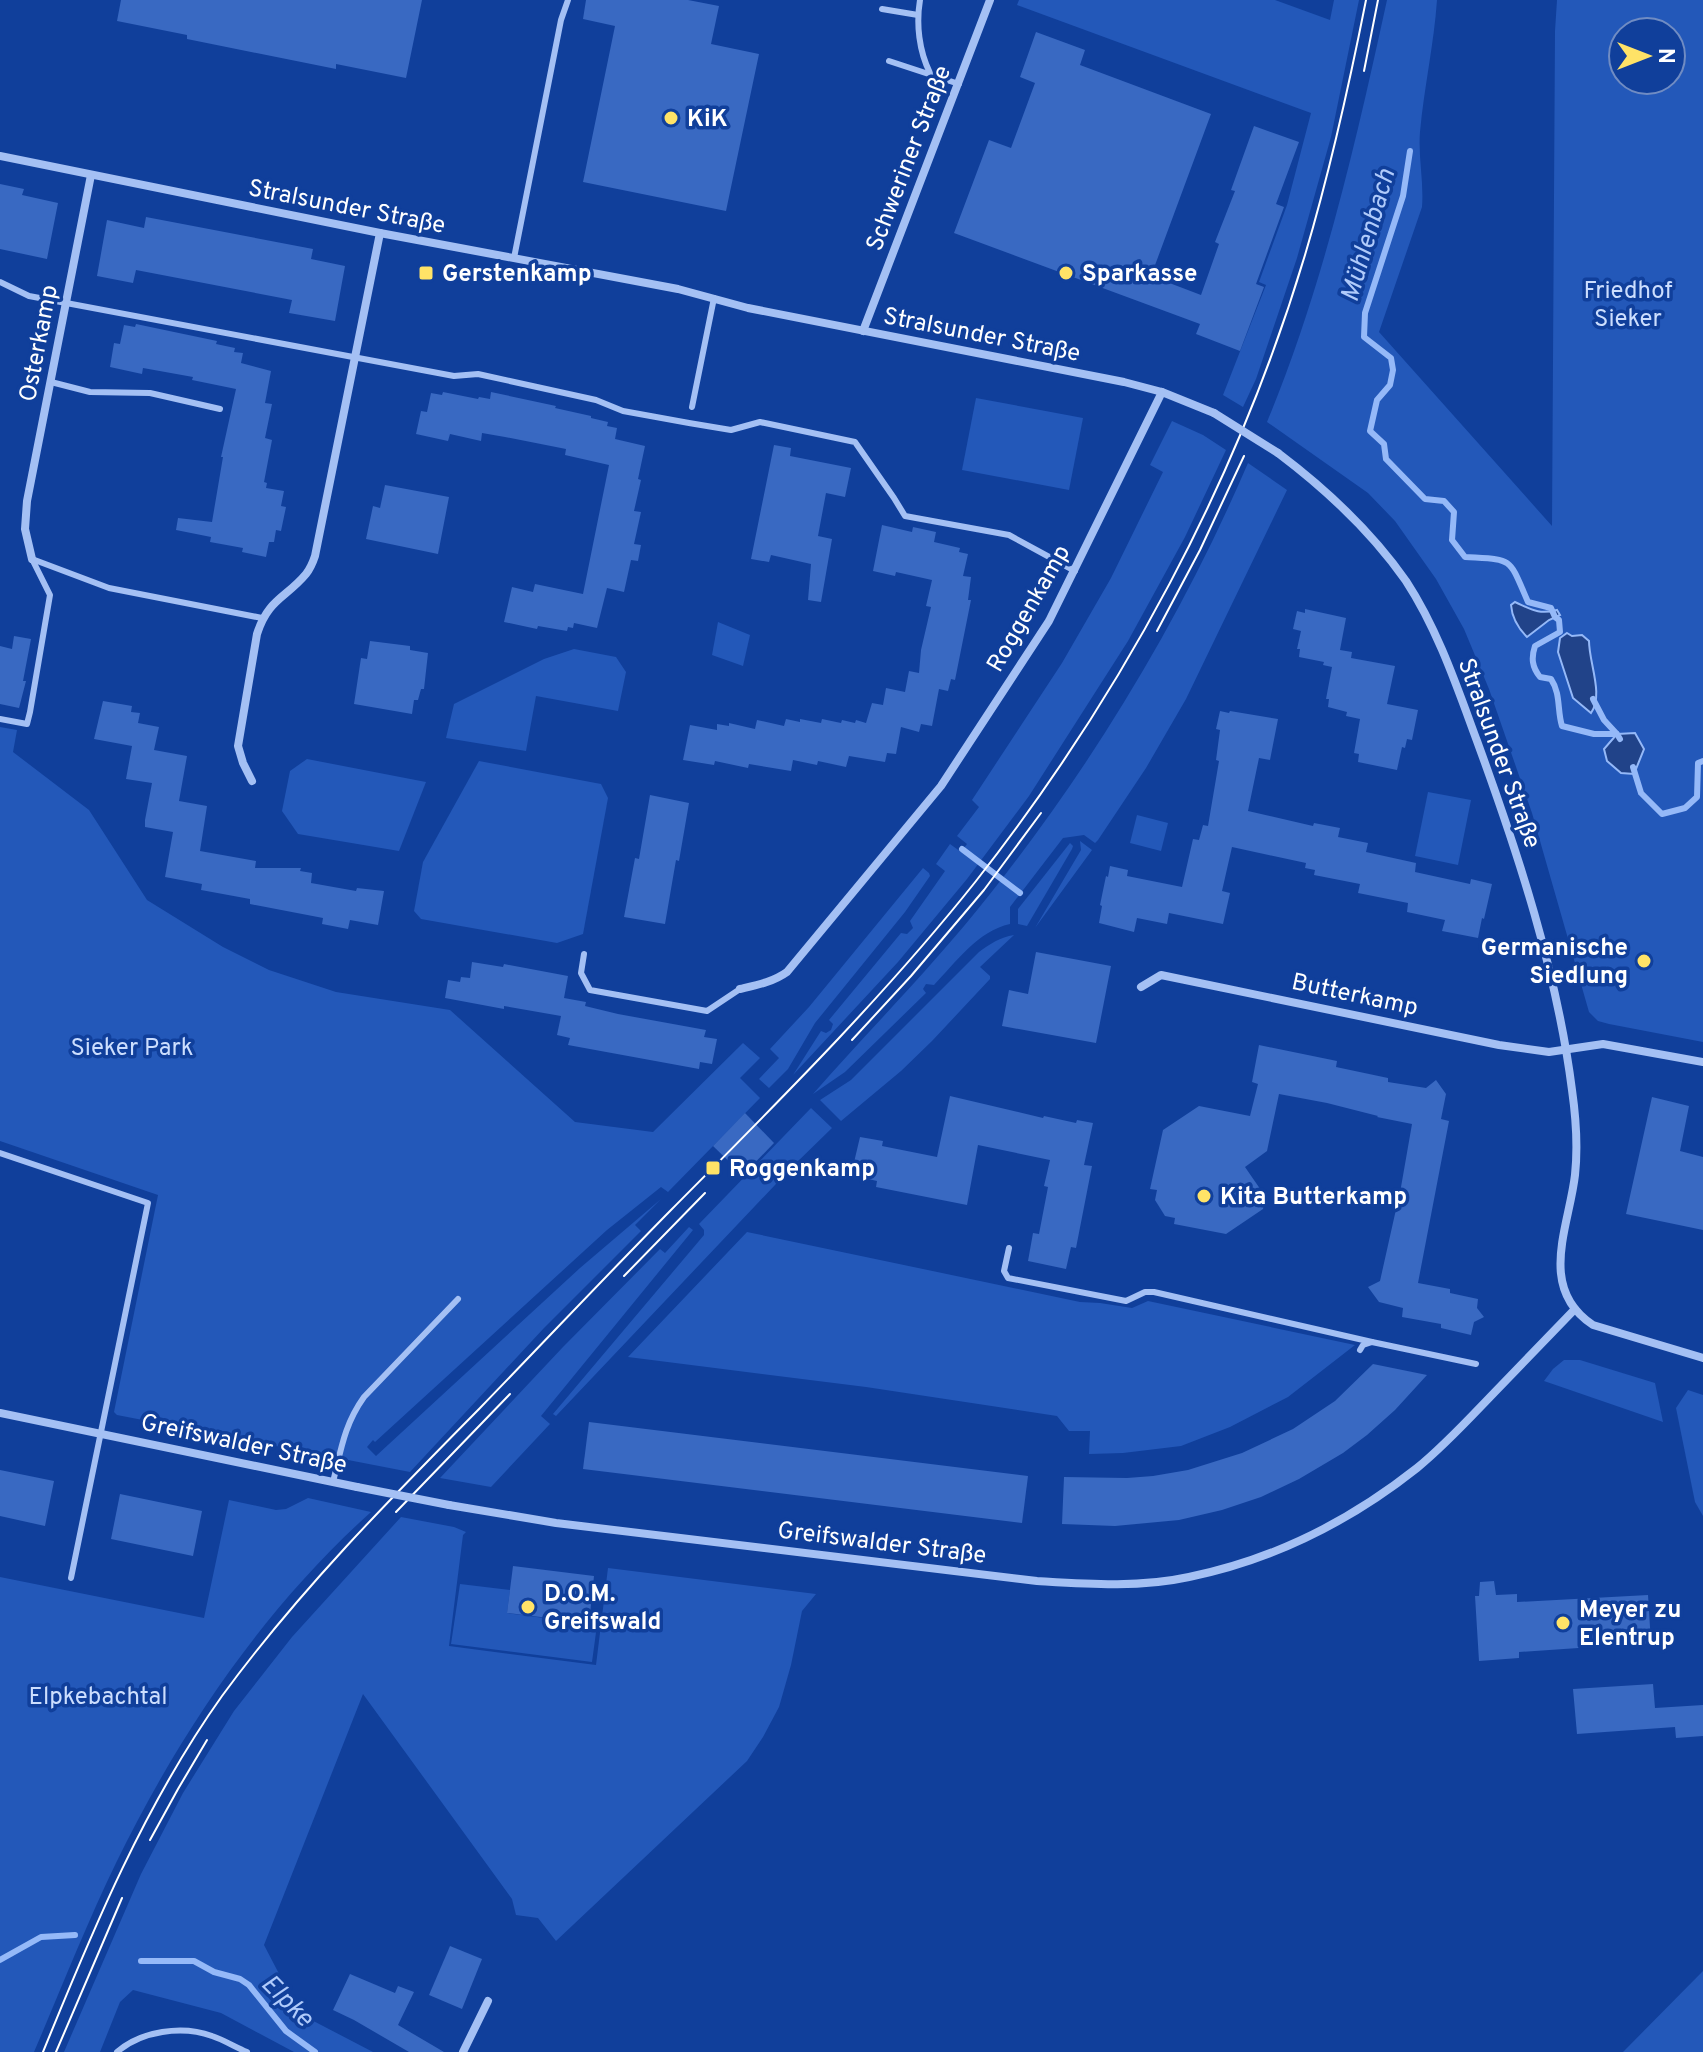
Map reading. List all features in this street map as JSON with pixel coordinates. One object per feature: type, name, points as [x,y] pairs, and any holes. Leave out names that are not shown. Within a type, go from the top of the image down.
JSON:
[{"type":"street","name":"Schweriner Straße","points":[[863,331],[990,0]]},
{"type":"street","name":"Stralsunder Straße","points":[[0,156],[380,233],[678,289],[748,308],[1124,382],[1162,392],[1214,413],[1278,453],[1316,482],[1357,521],[1407,584],[1442,649],[1491,781],[1548,964],[1572,1089],[1577,1144],[1575,1175],[1560,1267],[1561,1283],[1575,1309]]},
{"type":"street","name":"Osterkamp","points":[[32,559],[25,529],[27,501],[91,175]]},
{"type":"street","points":[[252,781],[238,746],[257,634],[262,618],[307,573],[315,556],[380,233]]},
{"type":"street","name":"Roggenkamp","points":[[740,989],[777,980],[787,972],[941,786],[1049,621],[1162,392]]},
{"type":"street","name":"Butterkamp","points":[[1141,987],[1161,975],[1499,1045],[1549,1052],[1565,1050]]},
{"type":"street","points":[[1565,1050],[1603,1044],[1703,1062]]},
{"type":"street","points":[[1575,1309],[1593,1325],[1703,1358]]},
{"type":"street","name":"Greifswalder Straße","points":[[0,1413],[357,1487],[556,1523],[1037,1581],[1137,1583],[1187,1578],[1287,1547],[1322,1530],[1386,1491],[1419,1466],[1472,1416],[1575,1309]]},
{"type":"street","points":[[463,2052],[488,2001]]},
{"type":"lane","points":[[514,258],[561,20],[568,0]]},
{"type":"lane","points":[[920,0],[918,15],[923,59],[930,73]]},
{"type":"lane","points":[[882,9],[918,15]]},
{"type":"lane","points":[[889,61],[959,84]]},
{"type":"lane","points":[[0,282],[29,296],[454,376],[478,374],[596,400],[623,411],[731,430],[760,422],[855,442],[905,516],[1009,535],[1075,571]]},
{"type":"lane","points":[[692,407],[714,298]]},
{"type":"lane","points":[[51,382],[90,392],[150,393],[220,409]]},
{"type":"lane","points":[[32,559],[109,588],[262,618]]},
{"type":"lane","name":"Osterkamp","points":[[0,719],[27,724],[30,712],[50,595],[32,559]]},
{"type":"lane","name":"Roggenkamp","points":[[584,954],[581,973],[590,990],[707,1011],[740,989]]},
{"type":"lane","points":[[0,1153],[148,1203],[71,1578]]},
{"type":"lane","points":[[1009,1248],[1004,1271],[1008,1278],[1126,1301],[1145,1292],[1154,1292],[1476,1364]]},
{"type":"lane","points":[[333,1482],[352,1414],[364,1397],[458,1299]]},
{"type":"lane","points":[[1360,1350],[1363,1345],[1372,1342]]},
{"type":"lane","points":[[117,2052],[144,2036],[185,2031],[211,2035],[247,2052]]},
{"type":"green space","points":[[1019,0],[1275,0],[1330,20],[1334,0],[1359,0],[1331,137],[1297,258],[1256,379],[1243,407],[1223,395],[1266,285],[1259,282],[1287,205],[1311,113],[1017,5]]},
{"type":"green space","name":"Friedhof Sieker","points":[[1387,0],[1437,0],[1420,132],[1422,207],[1379,332],[1552,526],[1557,0],[1703,0],[1703,1042],[1609,1024],[1598,1021],[1589,1012],[1532,813],[1489,689],[1464,629],[1436,579],[1395,521],[1368,493],[1267,422],[1305,319],[1350,160]]},
{"type":"green space","points":[[976,398],[1083,418],[1069,490],[962,470]]},
{"type":"green space","points":[[1172,421],[1226,450],[1185,537],[1128,641],[1029,796],[967,879],[898,962],[793,1075],[821,1031],[826,1033],[831,1030],[833,1024],[829,1020],[901,933],[907,934],[913,928],[910,921],[945,871],[936,864],[950,844],[961,852],[967,844],[957,836],[979,807],[972,800],[1062,663],[1111,578],[1163,472],[1150,465]]},
{"type":"green space","points":[[1248,463],[1287,490],[1186,699],[1146,768],[1098,840],[1095,843],[1084,835],[1063,838],[1010,907],[1010,924],[978,940],[934,985],[926,984],[923,989],[926,993],[845,1072],[813,1094],[969,920],[1065,793],[1165,633]]},
{"type":"green space","points":[[718,622],[750,635],[743,666],[712,655]]},
{"type":"green space","points":[[574,649],[616,657],[626,672],[618,711],[536,696],[526,751],[446,738],[454,704],[544,659]]},
{"type":"green space","name":"Sieker Park","points":[[0,727],[17,730],[13,752],[89,810],[147,900],[223,947],[269,970],[336,992],[450,1010],[575,1122],[653,1132],[743,1043],[760,1058],[740,1078],[760,1098],[668,1192],[661,1187],[607,1230],[367,1447],[376,1456],[580,1268],[661,1199],[635,1225],[641,1231],[544,1328],[410,1472],[114,1412],[158,1195],[0,1141]]},
{"type":"green space","points":[[307,759],[426,782],[399,851],[298,834],[282,811],[290,771]]},
{"type":"green space","points":[[479,761],[601,784],[608,798],[583,934],[557,943],[421,919],[414,911],[423,862]]},
{"type":"green space","points":[[1428,792],[1471,800],[1458,865],[1415,856]]},
{"type":"green space","points":[[1137,815],[1168,823],[1161,851],[1130,843]]},
{"type":"green space","points":[[1080,841],[1092,850],[1035,928],[1081,850]]},
{"type":"green space","points":[[1070,843],[1072,849],[1027,926],[1018,924],[1018,909]]},
{"type":"green space","points":[[923,868],[930,876],[905,912],[815,1023],[788,1069],[769,1088],[759,1079],[779,1058],[770,1049],[809,1007]]},
{"type":"green space","points":[[1014,935],[980,967],[990,979],[901,1071],[841,1121],[820,1100],[851,1080],[979,952],[1000,939]]},
{"type":"green space","points":[[811,1108],[832,1128],[556,1416],[553,1414],[704,1235],[699,1224]]},
{"type":"green space","points":[[689,1227],[693,1230],[541,1416],[550,1424],[491,1487],[440,1478],[660,1249],[665,1253]]},
{"type":"green space","points":[[747,1232],[1080,1302],[1132,1308],[1148,1301],[1355,1345],[1288,1397],[1230,1427],[1181,1446],[1089,1454],[1090,1431],[1069,1431],[1057,1416],[866,1387],[628,1357]]},
{"type":"green space","points":[[1564,1360],[1580,1360],[1655,1383],[1663,1422],[1544,1381]]},
{"type":"green space","points":[[1688,1390],[1703,1395],[1703,1516],[1695,1502],[1676,1408]]},
{"type":"green space","name":"Elpkebachtal","points":[[308,1498],[371,1512],[295,1589],[260,1631],[196,1720],[116,1863],[34,2052],[0,2052],[0,1577],[204,1618],[229,1500],[276,1510],[286,1509]]},
{"type":"green space","points":[[401,1517],[466,1532],[463,1535],[449,1646],[596,1665],[608,1568],[816,1594],[802,1611],[779,1707],[763,1737],[747,1761],[556,1941],[538,1918],[516,1915],[512,1899],[363,1694],[264,1945],[300,2014],[373,2052],[294,2052],[221,2013],[133,1990],[120,2002],[100,2052],[64,2052],[141,1874],[183,1793],[234,1711],[292,1637]]},
{"type":"green space","points":[[460,1584],[510,1590],[507,1613],[597,1625],[592,1662],[451,1644]]},
{"type":"green space","points":[[1703,1971],[1703,2052],[1623,2052]]},
{"type":"shaded area","points":[[1515,602],[1540,612],[1557,610],[1560,615],[1527,637],[1513,614],[1511,605]]},
{"type":"shaded area","points":[[1567,633],[1582,635],[1589,641],[1596,688],[1595,706],[1591,713],[1573,698],[1558,652],[1560,638]]},
{"type":"shaded area","points":[[1635,733],[1644,749],[1634,774],[1621,773],[1607,761],[1604,749],[1617,734]]},
{"type":"building","points":[[121,0],[422,0],[406,78],[336,64],[336,69],[187,39],[187,35],[117,21]]},
{"type":"building","name":"KiK","points":[[586,0],[688,0],[719,6],[711,44],[759,54],[726,211],[583,182],[615,26],[583,19]]},
{"type":"building","points":[[1036,32],[1085,50],[1080,65],[1211,114],[1151,276],[1201,295],[1219,244],[1215,242],[1235,191],[1231,190],[1254,126],[1299,142],[1276,204],[1284,207],[1256,284],[1264,287],[1240,351],[1196,334],[1200,324],[954,233],[989,140],[1011,148],[1035,83],[1020,77]]},
{"type":"building","points":[[0,184],[24,189],[22,195],[58,203],[47,259],[0,249]]},
{"type":"building","points":[[146,217],[313,249],[311,259],[345,266],[335,321],[289,313],[292,300],[136,270],[133,283],[97,276],[107,220],[144,228]]},
{"type":"building","points":[[136,324],[217,341],[216,344],[243,353],[241,363],[271,371],[265,403],[272,404],[265,438],[272,440],[264,482],[267,483],[266,488],[284,491],[281,506],[286,507],[281,531],[276,530],[274,542],[269,542],[266,557],[242,552],[243,548],[210,542],[211,537],[176,530],[178,518],[212,522],[221,457],[236,389],[143,368],[142,374],[110,367],[114,343],[120,344],[124,325],[135,327]]},
{"type":"building","points":[[443,392],[490,399],[491,392],[556,406],[608,422],[607,426],[617,428],[615,439],[645,446],[634,511],[641,512],[634,544],[641,545],[638,561],[631,560],[624,592],[607,588],[597,628],[574,623],[573,628],[568,627],[567,631],[504,622],[512,587],[533,592],[535,584],[583,594],[609,465],[565,455],[566,449],[482,433],[481,441],[450,434],[448,441],[416,434],[421,411],[427,412],[431,393],[442,395]]},
{"type":"building","points":[[774,445],[791,448],[790,456],[851,468],[845,497],[826,493],[818,536],[832,539],[821,602],[808,600],[811,564],[771,555],[769,562],[751,559]]},
{"type":"building","points":[[385,485],[449,497],[438,554],[366,539],[373,506],[380,508]]},
{"type":"building","points":[[882,525],[912,532],[913,527],[936,532],[934,542],[960,548],[959,552],[968,554],[963,576],[971,577],[968,600],[971,600],[955,680],[951,679],[948,691],[939,689],[932,726],[921,724],[919,732],[901,727],[896,754],[887,753],[885,762],[849,756],[846,767],[793,760],[791,771],[749,764],[748,768],[715,761],[714,765],[683,760],[690,725],[717,730],[717,724],[729,726],[729,723],[755,729],[757,720],[784,726],[786,719],[821,723],[822,719],[841,723],[842,720],[855,723],[856,720],[866,723],[872,703],[883,705],[886,688],[905,692],[909,671],[919,673],[931,607],[926,606],[932,580],[896,572],[895,576],[873,571]]},
{"type":"building","points":[[1305,609],[1346,618],[1340,650],[1352,652],[1351,658],[1395,666],[1387,704],[1418,710],[1412,740],[1407,739],[1405,748],[1402,747],[1397,770],[1358,762],[1359,754],[1354,753],[1360,719],[1328,707],[1329,699],[1326,699],[1332,667],[1323,665],[1324,662],[1299,657],[1300,649],[1297,649],[1301,631],[1293,629],[1297,611],[1305,613]]},
{"type":"building","points":[[14,636],[31,639],[19,708],[0,704],[0,646],[12,649]]},
{"type":"building","points":[[370,641],[410,646],[410,650],[428,653],[424,689],[421,689],[418,700],[414,700],[412,714],[354,704],[361,658],[367,659]]},
{"type":"building","points":[[103,701],[132,706],[131,712],[140,713],[138,723],[159,727],[154,750],[187,756],[179,801],[207,806],[200,851],[256,861],[255,868],[301,868],[300,871],[312,873],[311,883],[356,891],[357,888],[384,891],[378,925],[350,920],[348,929],[322,924],[323,918],[250,904],[250,899],[201,890],[202,884],[165,877],[173,832],[145,827],[152,783],[126,779],[132,746],[94,739]]},
{"type":"building","points":[[1220,711],[1278,719],[1270,760],[1259,758],[1248,811],[1313,826],[1314,823],[1340,828],[1338,837],[1368,843],[1366,852],[1416,863],[1415,872],[1470,884],[1471,879],[1492,884],[1478,938],[1442,931],[1445,920],[1407,912],[1408,903],[1358,893],[1360,884],[1314,875],[1315,870],[1305,868],[1306,863],[1232,847],[1222,891],[1230,893],[1223,924],[1169,913],[1167,924],[1137,918],[1134,932],[1099,923],[1100,905],[1110,866],[1128,870],[1127,876],[1182,887],[1193,839],[1199,840],[1203,825],[1208,826],[1219,761],[1216,760],[1220,730],[1216,729]]},
{"type":"building","points":[[650,795],[689,803],[665,924],[624,917],[635,858],[639,859]]},
{"type":"building","points":[[1036,952],[1111,966],[1096,1043],[1002,1026],[1009,990],[1028,994]]},
{"type":"building","points":[[472,962],[503,967],[504,964],[568,976],[564,998],[586,1002],[585,1006],[618,1014],[706,1030],[704,1037],[717,1039],[712,1064],[700,1062],[699,1069],[568,1045],[570,1038],[557,1035],[561,1016],[445,998],[448,980],[460,982],[461,977],[470,978]]},
{"type":"building","points":[[1259,1045],[1337,1061],[1336,1067],[1388,1078],[1388,1082],[1426,1088],[1436,1080],[1446,1094],[1441,1119],[1449,1121],[1418,1283],[1450,1289],[1450,1293],[1478,1299],[1477,1308],[1484,1317],[1474,1322],[1471,1335],[1441,1328],[1441,1324],[1402,1317],[1403,1308],[1379,1302],[1368,1287],[1380,1281],[1412,1124],[1279,1094],[1267,1151],[1245,1167],[1265,1196],[1263,1209],[1226,1234],[1174,1224],[1175,1218],[1165,1216],[1155,1200],[1157,1190],[1150,1189],[1163,1130],[1199,1106],[1250,1116],[1258,1084],[1252,1082]]},
{"type":"building","points":[[950,1096],[1043,1118],[1093,1123],[1084,1165],[1092,1166],[1076,1248],[1071,1247],[1066,1269],[1028,1261],[1033,1233],[1039,1234],[1050,1160],[978,1145],[967,1205],[876,1187],[877,1181],[851,1175],[860,1137],[883,1141],[882,1146],[937,1157]]},
{"type":"building","points":[[1652,1097],[1689,1106],[1680,1151],[1703,1157],[1703,1230],[1626,1214]]},
{"type":"building","points":[[745,1113],[774,1143],[743,1175],[713,1146]]},
{"type":"building","points":[[1373,1364],[1427,1375],[1367,1435],[1299,1479],[1261,1497],[1179,1520],[1115,1526],[1062,1524],[1064,1477],[1153,1476],[1188,1470],[1242,1453],[1293,1429],[1335,1401]]},
{"type":"building","points":[[589,1422],[1028,1476],[1022,1523],[583,1469]]},
{"type":"building","points":[[0,1470],[54,1481],[45,1526],[0,1516]]},
{"type":"building","points":[[120,1494],[202,1511],[193,1556],[111,1539]]},
{"type":"building","points":[[513,1566],[594,1576],[589,1623],[507,1613]]},
{"type":"building","name":"Meyer zu Elentrup","points":[[1494,1581],[1496,1595],[1517,1594],[1517,1602],[1648,1595],[1651,1643],[1519,1652],[1519,1658],[1479,1661],[1475,1596],[1479,1596],[1480,1582]]},
{"type":"building","points":[[1653,1684],[1655,1708],[1703,1705],[1703,1736],[1676,1738],[1675,1727],[1577,1734],[1573,1689]]},
{"type":"building","points":[[450,1946],[482,1959],[462,2009],[429,1995]]},
{"type":"building","points":[[350,1974],[395,1993],[398,1986],[414,1992],[398,2025],[444,2052],[409,2052],[333,2010]]},
{"type":"waterway","name":"Mühlenbach","points":[[1410,151],[1403,196],[1365,313],[1364,337],[1391,358],[1393,370],[1390,385],[1377,400],[1370,431],[1384,444],[1386,459],[1425,499],[1444,501],[1454,512],[1452,540],[1465,557],[1507,563],[1517,576],[1528,602],[1551,608],[1559,620],[1560,632],[1535,646],[1533,658],[1540,677],[1551,679],[1554,685],[1562,726],[1594,734],[1617,734],[1620,739]]},
{"type":"waterway","name":"Mühlenbach","points":[[1593,699],[1604,720],[1616,733]]},
{"type":"waterway","name":"Mühlenbach","points":[[1633,767],[1641,793],[1662,814],[1685,808],[1697,797],[1698,763],[1703,761]]},
{"type":"waterway","points":[[962,849],[1020,893]]},
{"type":"waterway","name":"Elpke","points":[[0,1960],[41,1937],[75,1935]]},
{"type":"waterway","name":"Elpke","points":[[141,1961],[194,1961],[214,1972],[240,1979],[249,1985],[286,2031],[315,2052]]},
{"type":"tram line","points":[[43,2052],[101,1914],[145,1824],[194,1737],[251,1657],[313,1583],[379,1512],[789,1090],[904,967],[976,881],[1079,737],[1170,583],[1210,504],[1245,422],[1305,255],[1338,128],[1366,0]]},
{"type":"tram line","points":[[1364,71],[1378,0]]},
{"type":"tram line","points":[[1157,631],[1200,550],[1244,456]]},
{"type":"tram line","points":[[852,1040],[984,890],[1041,813]]},
{"type":"tram line","points":[[624,1276],[705,1193]]},
{"type":"tram line","points":[[396,1512],[510,1394]]},
{"type":"tram line","points":[[150,1840],[207,1740]]},
{"type":"tram line","points":[[56,2052],[122,1898]]},
{"type":"place","name":"KiK","points":[[671,118]]},
{"type":"place","name":"Gerstenkamp","points":[[426,273]]},
{"type":"place","name":"Sparkasse","points":[[1066,273]]},
{"type":"place","name":"Germanische Siedlung","points":[[1644,961]]},
{"type":"place","name":"Roggenkamp","points":[[713,1168]]},
{"type":"place","name":"Kita Butterkamp","points":[[1204,1196]]},
{"type":"place","name":"D.O.M. Greifswald","points":[[528,1607]]},
{"type":"place","name":"Meyer zu Elentrup","points":[[1563,1623]]}]
